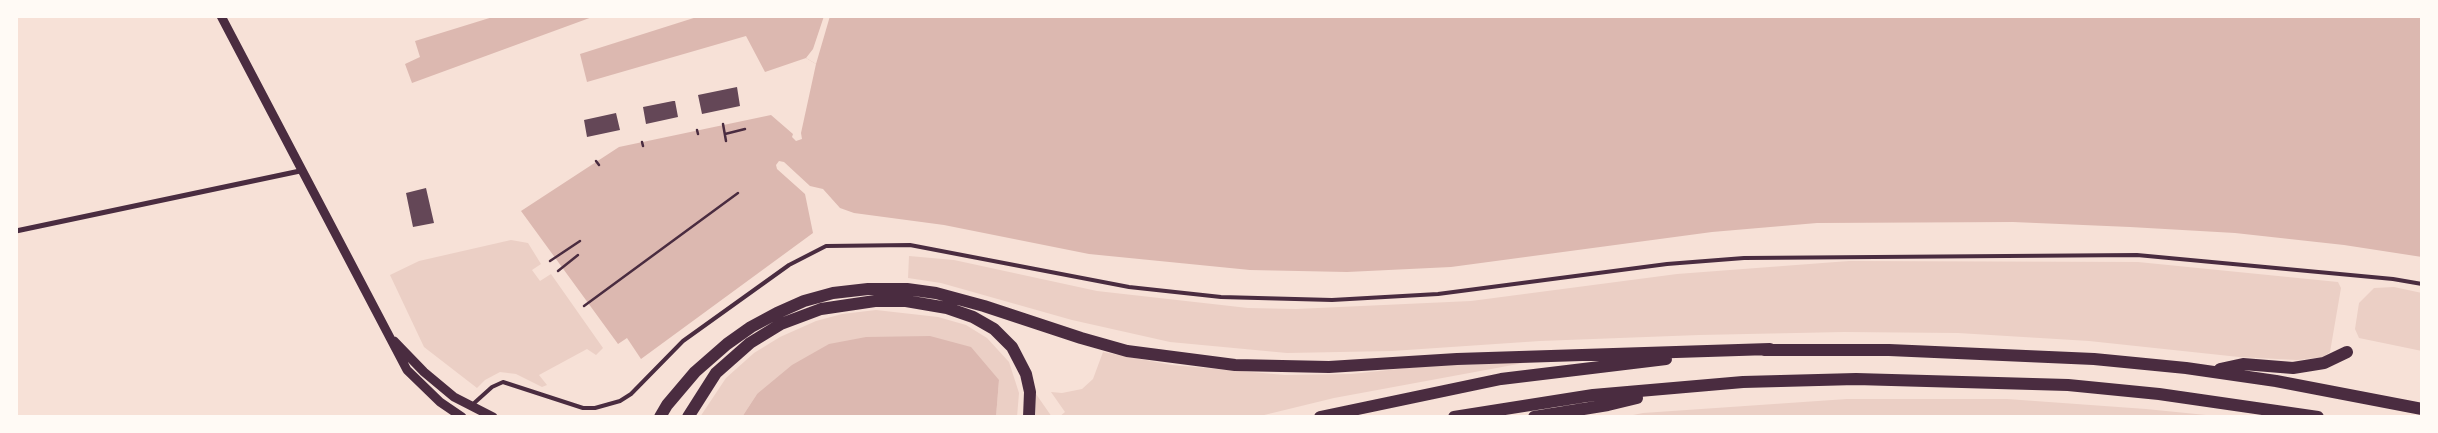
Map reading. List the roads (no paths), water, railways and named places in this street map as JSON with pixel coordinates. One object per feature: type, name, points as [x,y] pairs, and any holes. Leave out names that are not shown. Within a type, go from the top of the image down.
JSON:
[{"type":"highway","points":[[660,417],[667,405],[695,372],[721,348],[751,327],[777,313],[804,302],[833,294],[868,288],[907,289],[936,293],[984,306],[1127,351],[1235,365],[1329,367],[1472,358],[1770,349],[2011,354],[2094,359],[2209,371],[2276,381],[2422,409]]},
{"type":"highway","points":[[688,417],[716,373],[732,356],[755,339],[781,324],[821,309],[875,301],[906,302],[947,308],[973,317],[994,329],[1012,347],[1026,374],[1030,392],[1029,417]]},
{"type":"highway","points":[[1320,417],[1501,379],[1591,367],[1770,349]]},
{"type":"highway","points":[[2209,371],[2243,364],[2293,368],[2324,364],[2347,352]]},
{"type":"highway","points":[[1454,417],[1593,395],[1743,382],[1846,379],[1958,380],[2077,386],[2224,402],[2318,417]]},
{"type":"highway","points":[[1534,417],[1608,405],[1676,388]]},
{"type":"highway","points":[[2224,402],[2229,411],[2264,417]]},
{"type":"street","points":[[221,16],[300,171],[407,370],[440,402],[462,417]]},
{"type":"street","points":[[16,230],[300,171]]},
{"type":"street","points":[[386,331],[424,372],[454,397],[470,407],[493,417]]},
{"type":"lane","points":[[470,407],[492,387],[503,382],[583,408],[595,408],[620,401],[631,394],[683,341],[789,265],[826,246],[910,245],[1129,288],[1222,297],[1332,300],[1438,294],[1667,264],[1744,258],[2137,255],[2393,279],[2422,284]]}]
